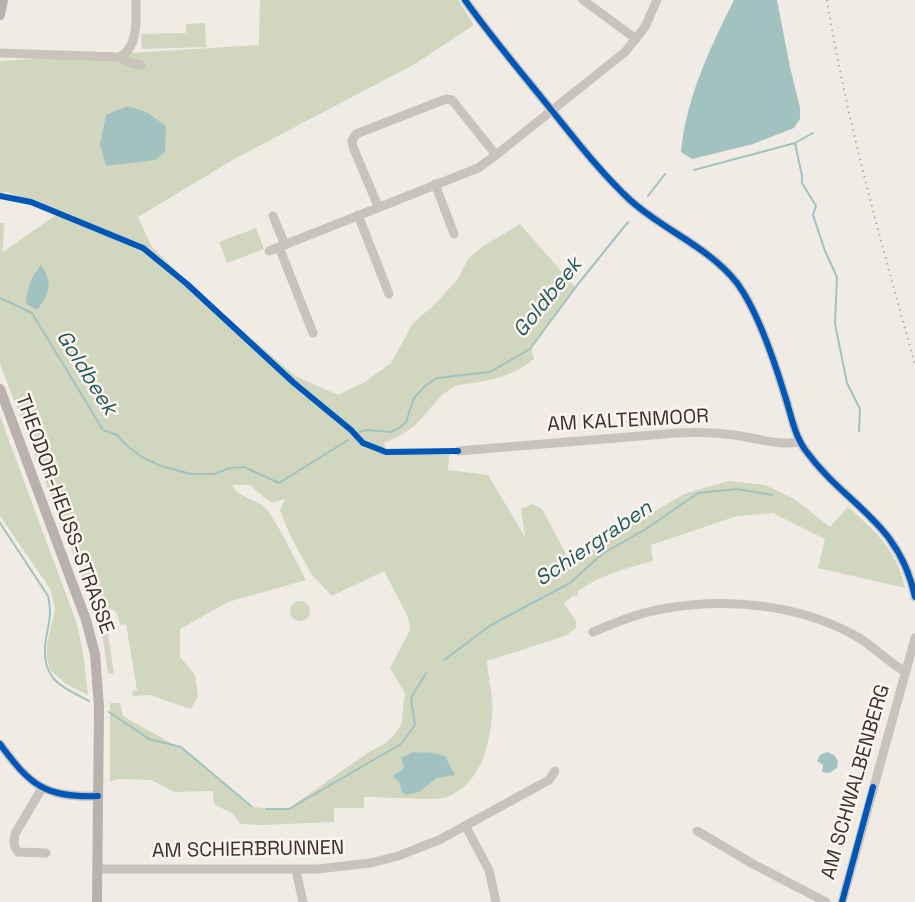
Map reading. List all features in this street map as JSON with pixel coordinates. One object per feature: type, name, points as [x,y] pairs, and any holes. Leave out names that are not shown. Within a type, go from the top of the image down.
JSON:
[{"type":"main road","points":[[0,15],[3,0]]},
{"type":"main road","name":"THEODOR-HEUSS-STRASSE","points":[[0,389],[91,637],[97,670],[99,707],[97,902]]},
{"type":"street","points":[[0,53],[119,57],[126,54],[131,46],[136,24],[136,0]]},
{"type":"street","points":[[465,0],[592,161],[630,200],[709,256],[725,269],[739,286],[748,300],[776,365],[800,442],[819,467],[886,532],[903,561],[915,597]]},
{"type":"street","points":[[583,0],[636,39]]},
{"type":"street","points":[[269,251],[435,183],[478,168],[625,52],[645,27],[657,0]]},
{"type":"street","points":[[119,57],[128,62],[141,64]]},
{"type":"street","points":[[378,206],[353,147],[352,140],[356,134],[446,99],[452,100],[496,156]]},
{"type":"street","points":[[435,183],[454,234]]},
{"type":"street","points":[[358,214],[389,294]]},
{"type":"street","points":[[273,216],[313,333]]},
{"type":"street","name":"AM KALTENMOOR","points":[[458,451],[677,433],[725,434],[776,444],[800,442]]},
{"type":"street","points":[[593,632],[640,615],[673,607],[702,604],[763,607],[821,621],[855,635],[906,672]]},
{"type":"street","name":"AM SCHWALBENBERG","points":[[842,902],[915,638]]},
{"type":"street","points":[[0,744],[23,774],[42,788],[66,795],[98,796]]},
{"type":"street","name":"AM SCHIERBRUNNEN","points":[[97,869],[296,870],[342,868],[388,859],[430,844],[466,827],[549,780],[555,771]]},
{"type":"street","points":[[42,788],[15,834],[14,841],[18,852],[46,853]]},
{"type":"street","points":[[466,827],[489,870],[496,902]]},
{"type":"street","points":[[697,831],[753,864],[826,902]]},
{"type":"street","points":[[296,870],[303,902]]},
{"type":"green space","points":[[260,0],[458,0],[474,25],[413,65],[236,158],[138,217],[152,247],[195,289],[295,376],[338,395],[365,382],[391,363],[413,323],[434,305],[458,279],[468,259],[482,247],[520,224],[576,288],[531,347],[534,359],[508,374],[450,389],[411,428],[384,443],[386,453],[449,455],[448,470],[488,475],[525,537],[521,509],[532,504],[542,509],[568,558],[580,555],[684,494],[728,481],[765,485],[794,499],[830,527],[848,507],[884,542],[896,562],[905,588],[818,568],[825,539],[773,513],[737,516],[651,545],[653,561],[605,576],[578,591],[577,596],[574,595],[564,603],[576,621],[576,628],[565,636],[487,661],[492,709],[491,728],[485,752],[481,764],[468,783],[447,797],[420,799],[364,797],[364,808],[334,808],[334,822],[262,825],[241,824],[233,814],[214,804],[213,791],[174,792],[151,780],[117,779],[110,782],[110,703],[120,703],[123,716],[192,755],[251,806],[266,809],[289,808],[369,752],[386,743],[401,726],[405,693],[390,668],[410,630],[408,617],[384,571],[332,596],[312,575],[290,535],[280,510],[285,499],[271,503],[250,485],[232,485],[240,494],[265,507],[269,512],[306,580],[228,602],[180,629],[180,657],[195,675],[198,697],[191,709],[150,695],[133,696],[132,691],[137,690],[126,624],[120,625],[115,611],[95,609],[93,605],[0,364],[0,223],[4,223],[3,252],[59,213],[7,192],[0,193],[0,61],[259,45]]},
{"type":"green space","points":[[205,23],[206,47],[142,49],[141,34],[186,33],[186,24]]},
{"type":"green space","points":[[256,228],[264,249],[227,263],[219,242]]},
{"type":"green space","points":[[0,416],[77,624],[88,695],[66,684],[50,670],[47,644],[55,610],[51,590],[0,516]]},
{"type":"green space","points":[[300,601],[307,604],[310,611],[307,618],[300,621],[293,618],[290,611],[293,604]]},
{"type":"green space","points":[[109,622],[113,626],[107,627],[114,673],[108,674],[101,625]]},
{"type":"water","points":[[734,0],[777,0],[800,108],[800,119],[794,128],[753,144],[692,159],[681,152],[688,112],[700,74]]},
{"type":"water","points":[[128,106],[148,113],[166,126],[165,152],[155,160],[106,166],[100,144],[106,115]]},
{"type":"water","points":[[41,265],[47,278],[48,288],[37,310],[26,304],[30,283]]},
{"type":"water","points":[[413,752],[445,756],[455,775],[437,778],[419,792],[406,795],[401,790],[400,783],[393,776],[404,768],[401,758]]},
{"type":"water","points":[[827,752],[834,755],[838,761],[837,768],[829,773],[822,772],[823,765],[817,761],[820,755]]},
{"type":"waterway","name":"Goldbeek","points":[[694,170],[795,143],[813,133]]},
{"type":"waterway","name":"Schiergraben","points":[[795,143],[802,183],[816,206],[813,215],[825,251],[837,277],[835,324],[847,383],[860,409],[859,431]]},
{"type":"waterway","name":"Goldbeek","points":[[648,196],[665,174]]},
{"type":"waterway","name":"Goldbeek","points":[[360,432],[366,430],[391,432],[399,428],[406,422],[414,398],[425,386],[437,378],[490,372],[530,349],[628,222]]},
{"type":"waterway","name":"Goldbeek","points":[[0,298],[32,313],[103,430],[117,435],[142,457],[161,466],[191,474],[214,474],[230,468],[244,467],[279,483],[348,440]]},
{"type":"waterway","name":"Schiergraben","points":[[444,660],[491,625],[570,583],[602,554],[646,529],[698,493],[737,489],[772,495]]},
{"type":"waterway","name":"Schiergraben","points":[[0,523],[48,596],[50,612],[45,652],[49,671],[60,685],[89,701]]},
{"type":"waterway","name":"Schiergraben","points":[[266,809],[289,809],[401,744],[415,725],[411,698],[426,673]]},
{"type":"waterway","name":"Schiergraben","points":[[109,712],[149,739],[181,747],[251,806]]},
{"type":"railway","points":[[827,0],[855,138],[915,365]]},
{"type":"cycle path","points":[[465,0],[578,143],[619,189],[643,211],[713,259],[737,283],[752,307],[765,337],[802,445],[822,470],[884,532],[897,550],[907,571],[915,597]]},
{"type":"cycle path","points":[[0,196],[31,202],[143,248],[187,284],[363,443],[386,452],[458,451]]},
{"type":"cycle path","points":[[0,744],[21,770],[40,786],[65,794],[98,796]]},
{"type":"cycle path","points":[[842,902],[873,787]]}]
